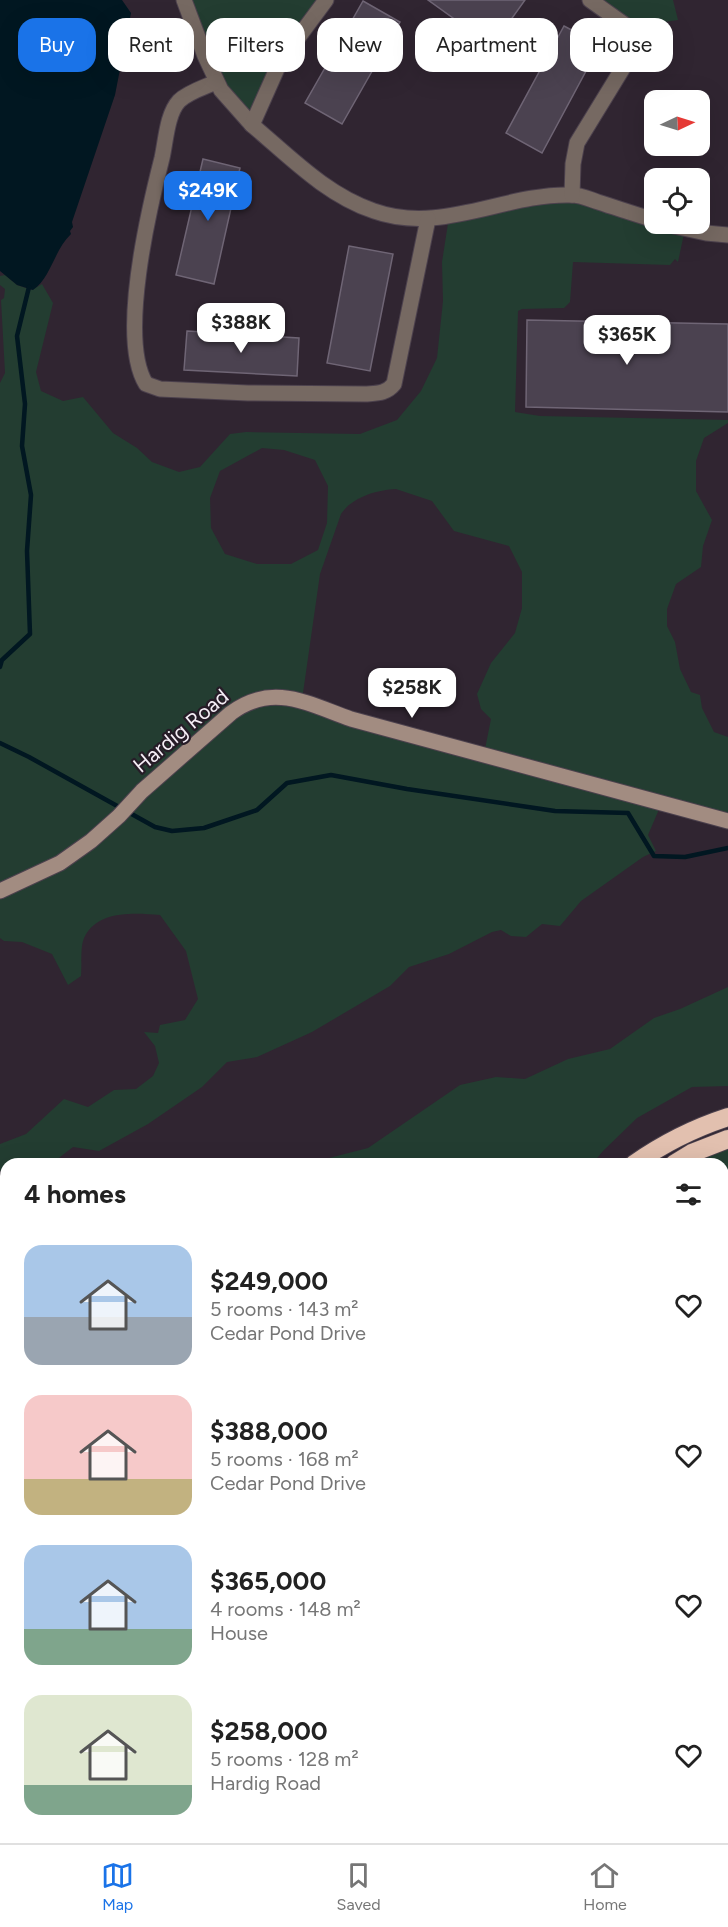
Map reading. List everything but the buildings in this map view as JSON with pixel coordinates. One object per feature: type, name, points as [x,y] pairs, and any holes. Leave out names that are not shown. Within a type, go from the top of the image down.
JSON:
[{"type":"highway","points":[[643,1158],[660,1146],[700,1126],[728,1117]]},
{"type":"highway","points":[[684,1158],[728,1139]]},
{"type":"street","points":[[184,0],[216,82],[235,108],[285,155],[320,182],[355,203],[375,212],[428,219],[542,197],[572,195],[585,197],[644,217]]},
{"type":"street","points":[[252,125],[279,62],[326,0]]},
{"type":"street","points":[[572,195],[573,164],[577,143],[629,58],[638,39],[635,32],[590,0]]},
{"type":"street","points":[[216,82],[180,100],[172,114],[156,180],[137,283],[137,363],[146,384],[160,389],[248,393],[364,394],[382,393],[390,389],[394,384],[428,219]]},
{"type":"street","points":[[710,233],[728,235]]},
{"type":"street","name":"Hardig Road","points":[[0,891],[60,863],[91,841],[236,710],[255,699],[273,697],[316,705],[351,719],[728,821]]},
{"type":"green space","points":[[186,0],[327,0],[305,30],[305,18],[206,18],[206,42]]},
{"type":"green space","points":[[592,0],[673,0],[678,20],[673,21],[673,18],[618,18]]},
{"type":"green space","points":[[221,72],[277,72],[256,121],[239,110]]},
{"type":"green space","points":[[573,195],[644,217],[644,234],[684,234],[678,262],[675,259],[670,265],[573,262],[570,302],[564,308],[518,311],[515,412],[540,416],[728,420],[728,423],[704,438],[696,461],[696,491],[712,520],[703,546],[701,567],[676,584],[667,609],[667,626],[675,642],[680,669],[691,692],[700,695],[702,708],[714,732],[728,737],[728,821],[660,807],[648,835],[656,851],[643,857],[581,901],[560,926],[542,924],[526,937],[511,936],[501,930],[492,932],[449,954],[409,967],[390,986],[312,1032],[257,1057],[227,1062],[202,1087],[148,1124],[99,1151],[73,1147],[59,1158],[0,1158],[0,1144],[26,1134],[64,1099],[88,1107],[114,1090],[136,1089],[153,1076],[159,1063],[155,1046],[144,1032],[158,1033],[160,1025],[185,1020],[198,999],[186,951],[160,915],[117,915],[98,922],[84,938],[81,976],[68,985],[52,954],[22,942],[4,941],[0,938],[0,383],[5,373],[1,300],[4,298],[5,289],[0,285],[0,276],[5,275],[17,285],[32,290],[42,284],[53,303],[36,372],[41,391],[63,401],[83,397],[113,433],[137,448],[152,462],[179,472],[200,467],[230,434],[246,432],[360,434],[397,420],[421,391],[437,358],[443,301],[442,262],[449,217]],"holes":[[[262,448],[284,450],[315,460],[328,486],[327,523],[318,550],[291,564],[257,564],[225,554],[211,528],[210,498],[220,471]],[[396,489],[432,501],[454,531],[509,546],[522,572],[522,608],[515,633],[491,663],[477,694],[481,709],[491,719],[484,754],[302,700],[320,574],[341,514],[346,508],[358,499],[381,491]]]},
{"type":"green space","points":[[728,987],[728,1086],[692,1087],[637,1118],[597,1158],[329,1158],[368,1148],[460,1085],[496,1077],[525,1079],[568,1059],[610,1049],[654,1018]]},
{"type":"green space","points":[[728,1141],[728,1158],[690,1158]]},
{"type":"water","points":[[0,0],[122,0],[131,13],[130,18],[108,18],[108,72],[119,72],[115,95],[72,222],[71,234],[60,248],[44,278],[33,290],[17,285],[0,271]]},
{"type":"waterway","points":[[0,667],[2,660],[30,634],[27,551],[31,495],[22,446],[25,404],[17,336],[29,287]]},
{"type":"waterway","points":[[0,743],[155,827],[172,831],[204,828],[257,810],[287,783],[331,775],[555,811],[628,813],[654,856],[685,857],[728,848]]}]
